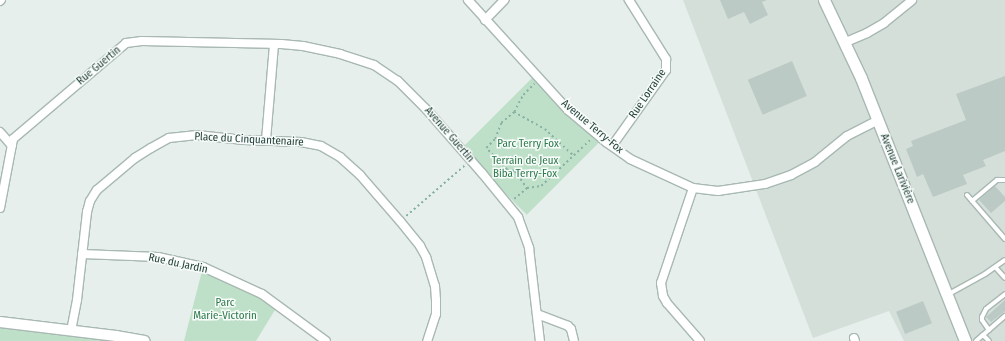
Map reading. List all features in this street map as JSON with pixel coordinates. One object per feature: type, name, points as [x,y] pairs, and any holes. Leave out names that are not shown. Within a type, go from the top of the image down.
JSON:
[{"type":"main road","name":"Avenue Larivière","points":[[824,0],[846,42],[965,341]]},
{"type":"street","name":"Avenue Terry-Fox","points":[[468,0],[568,110],[596,134],[630,159],[693,188],[718,190],[765,184],[791,175],[815,162],[847,136],[878,120]]},
{"type":"street","points":[[485,20],[504,0]]},
{"type":"street","name":"Rue Lorraine","points":[[612,146],[666,70],[666,58],[629,0]]},
{"type":"street","points":[[846,42],[867,33],[884,23],[912,0]]},
{"type":"street","name":"Rue Guertin","points":[[0,208],[13,139],[126,44],[142,41],[274,44]]},
{"type":"street","points":[[266,140],[274,44]]},
{"type":"street","name":"Avenue Guertin","points":[[274,44],[303,46],[340,54],[374,65],[398,81],[411,93],[490,182],[518,217],[529,248],[540,341]]},
{"type":"street","points":[[0,132],[12,146]]},
{"type":"street","name":"Place du Cinquantenaire","points":[[71,331],[77,300],[86,212],[90,201],[97,190],[136,158],[169,138],[198,135],[301,142],[321,146],[340,157],[360,175],[400,221],[420,246],[430,267],[435,286],[436,314],[427,341]]},
{"type":"street","points":[[693,188],[661,283],[667,302],[700,341]]},
{"type":"street","name":"Rue du Jardin","points":[[82,254],[158,258],[203,267],[262,294],[326,341]]},
{"type":"street","points":[[537,314],[568,326],[571,330],[574,341]]},
{"type":"street","points":[[0,322],[145,341]]},
{"type":"lane","points":[[972,201],[997,180],[1005,180]]},
{"type":"lane","points":[[967,195],[1004,236]]},
{"type":"lane","points":[[947,295],[996,268],[1005,260]]},
{"type":"lane","points":[[996,268],[1005,278]]},
{"type":"lane","points":[[989,330],[982,320],[982,317],[986,309],[1005,294]]},
{"type":"lane","points":[[976,341],[1005,316]]},
{"type":"lane","points":[[983,335],[989,341]]},
{"type":"path","points":[[527,188],[515,171],[507,170],[486,148],[495,139],[501,123],[514,112],[523,95],[540,78]]},
{"type":"path","points":[[514,112],[545,129],[573,155]]},
{"type":"path","points":[[507,204],[527,188],[541,186],[596,134]]},
{"type":"path","points":[[400,221],[471,160]]},
{"type":"path","points":[[490,182],[507,170]]},
{"type":"shaded area","points":[[683,0],[1005,0],[1005,341],[904,341],[889,311],[813,338]]},
{"type":"green space","name":"Parc Terry Fox","points":[[536,74],[602,140],[527,215],[461,149]]},
{"type":"green space","name":"Parc Marie-Victorin","points":[[203,267],[278,305],[256,341],[184,341]]},
{"type":"green space","points":[[0,322],[145,341],[0,341]]},
{"type":"building","points":[[720,0],[767,0],[762,2],[768,15],[750,24],[744,12],[728,19]]},
{"type":"building","points":[[792,61],[807,96],[763,115],[748,80]]},
{"type":"building","points":[[1005,76],[1005,151],[983,160],[986,166],[963,175],[967,184],[933,197],[923,174],[917,177],[906,149],[913,146],[911,141],[966,120],[956,94]]},
{"type":"building","points":[[995,186],[1005,197],[1005,201],[991,213],[979,200]]},
{"type":"building","points":[[1005,300],[1005,311],[991,322],[986,317]]},
{"type":"building","points":[[923,301],[932,323],[905,334],[896,312]]},
{"type":"park label","name":"Terrain de Jeux Biba Terry-Fox","points":[[525,168]]}]
